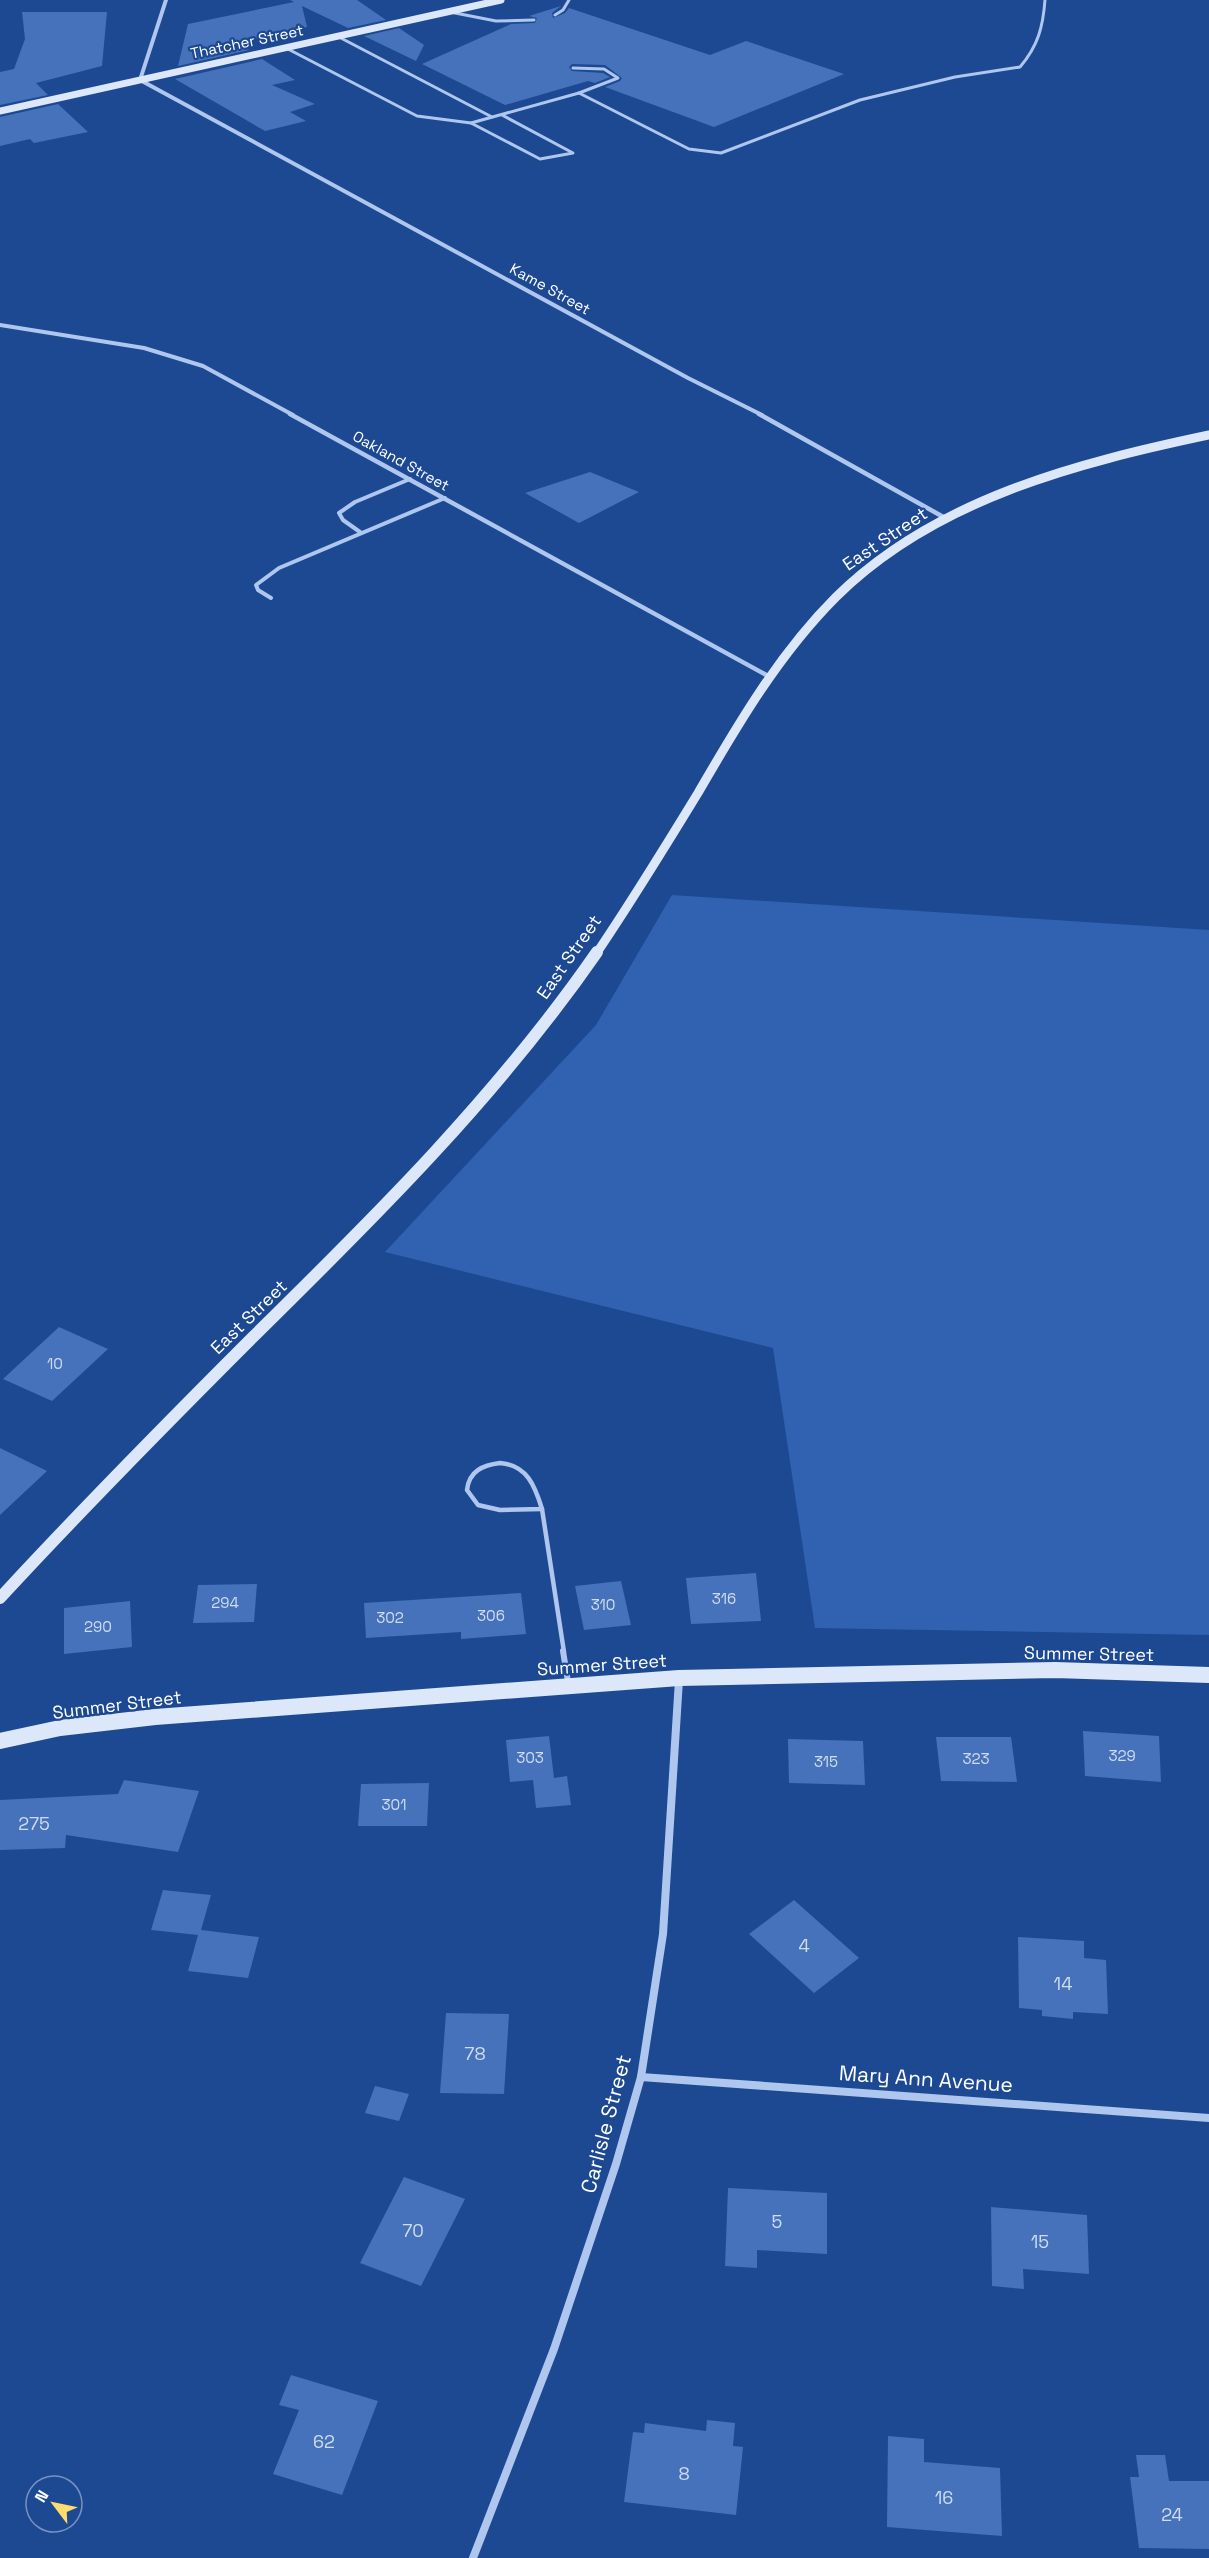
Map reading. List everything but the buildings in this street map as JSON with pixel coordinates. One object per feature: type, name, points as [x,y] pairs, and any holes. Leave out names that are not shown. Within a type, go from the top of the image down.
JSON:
[{"type":"street","points":[[140,80],[166,0]]},
{"type":"street","name":"Thatcher Street","points":[[0,111],[501,0]]},
{"type":"street","name":"Kame Street","points":[[140,80],[688,378],[779,424],[947,519]]},
{"type":"street","name":"Oakland Street","points":[[0,325],[144,348],[203,366],[770,677]]},
{"type":"street","name":"East Street","points":[[0,1599],[145,1444],[409,1182],[494,1089],[537,1033],[624,910],[723,747],[770,677],[833,599],[867,569],[947,519],[1078,466],[1209,435]]},
{"type":"street","name":"Summer Street","points":[[0,1741],[60,1728],[155,1717],[568,1684],[679,1678],[1055,1670],[1209,1675]]},
{"type":"street","name":"Carlisle Street","points":[[473,2558],[554,2349],[616,2164],[641,2077],[663,1934],[679,1678]]},
{"type":"street","name":"Mary Ann Avenue","points":[[641,2077],[1209,2118]]},
{"type":"lane","points":[[555,15],[564,9],[569,0]]},
{"type":"lane","points":[[579,93],[689,149],[721,153],[737,150],[860,100],[955,77],[1020,67],[1033,52],[1043,26],[1045,0]]},
{"type":"lane","points":[[448,12],[496,21],[534,20]]},
{"type":"lane","points":[[337,36],[492,117]]},
{"type":"lane","points":[[286,48],[417,116],[471,123],[540,159],[573,153],[501,114]]},
{"type":"lane","points":[[471,123],[579,93],[618,78],[604,69],[573,68]]},
{"type":"lane","points":[[360,532],[343,520],[339,513],[356,502],[410,479]]},
{"type":"lane","points":[[271,598],[258,590],[256,585],[266,576],[294,560],[445,498]]},
{"type":"lane","points":[[542,1509],[500,1510],[478,1505],[466,1490],[469,1477],[482,1466],[502,1463],[519,1467],[533,1482],[542,1509],[568,1684]]},
{"type":"shaded area","points":[[672,895],[1209,930],[1209,1635],[815,1628],[773,1348],[385,1252],[596,1025]]}]
